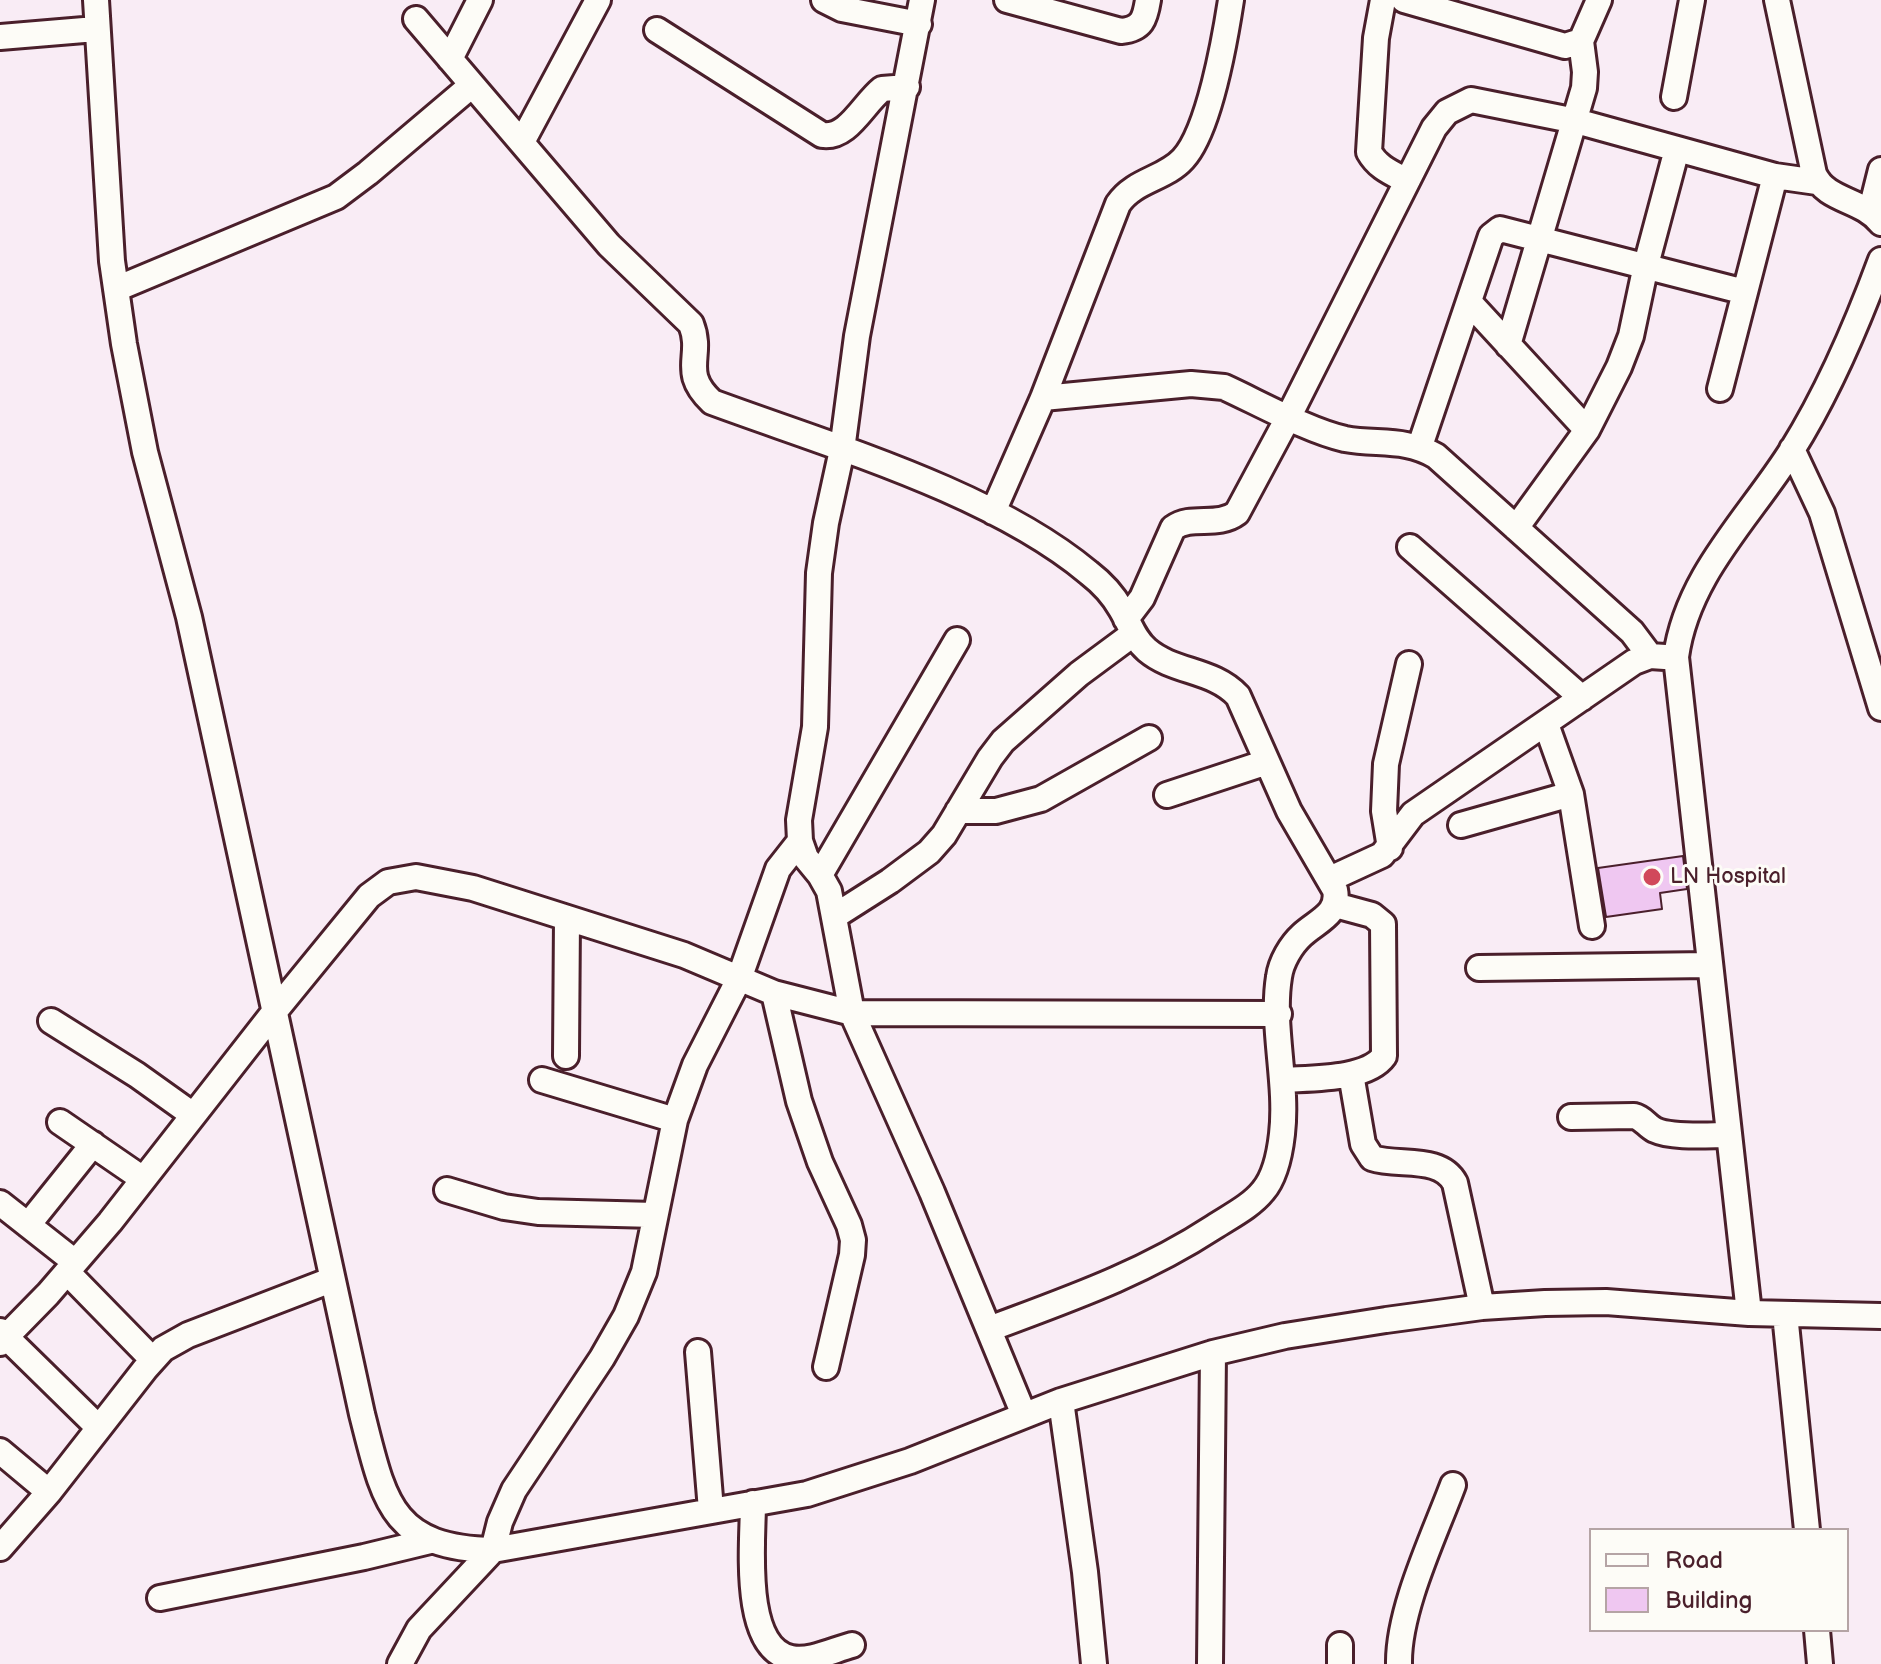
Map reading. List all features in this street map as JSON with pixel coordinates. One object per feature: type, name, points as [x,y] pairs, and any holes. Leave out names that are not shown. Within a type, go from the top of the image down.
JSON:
[{"type":"street","points":[[96,0],[112,261],[145,452],[189,617],[331,1280],[380,1482],[389,1502],[411,1529],[430,1541],[467,1550],[493,1550],[807,1494],[910,1461],[1061,1401],[1213,1353],[1285,1336],[1386,1320],[1482,1307],[1606,1302],[1749,1313],[1881,1316]]},
{"type":"street","points":[[450,59],[480,0]]},
{"type":"street","points":[[522,142],[598,0]]},
{"type":"street","points":[[824,0],[842,9],[920,12],[857,336],[842,450],[826,523],[819,573],[815,727],[799,820],[800,841],[806,858],[829,891],[852,1013],[932,1192],[1024,1415]]},
{"type":"street","points":[[1007,0],[1068,8],[1121,31],[1141,25],[1146,17],[1148,0]]},
{"type":"street","points":[[993,512],[1043,398],[1118,204],[1126,193],[1182,160],[1204,123],[1231,0]]},
{"type":"street","points":[[1383,0],[1376,38],[1369,152],[1374,162],[1407,181]]},
{"type":"street","points":[[1404,0],[1484,11],[1565,46],[1581,41]]},
{"type":"street","points":[[1508,345],[1576,121],[1585,72],[1581,41],[1599,0]]},
{"type":"street","points":[[1674,97],[1692,0]]},
{"type":"street","points":[[1777,0],[1817,182]]},
{"type":"street","points":[[416,19],[609,245],[691,324],[695,334],[694,379],[700,391],[712,402],[922,480],[993,512],[1087,571],[1107,589],[1145,648],[1160,659],[1227,684],[1238,696],[1289,811],[1330,879],[1335,905],[1331,912],[1300,936],[1279,974],[1282,1133],[1277,1158],[1264,1191],[1248,1205],[1181,1248],[1126,1277],[989,1329]]},
{"type":"street","points":[[0,37],[96,29]]},
{"type":"street","points":[[657,30],[822,135],[836,135],[843,130],[882,89],[907,87]]},
{"type":"street","points":[[116,289],[336,197],[472,85]]},
{"type":"street","points":[[835,916],[929,852],[944,835],[1003,741],[1129,626],[1173,528],[1186,521],[1221,521],[1237,513],[1434,128],[1447,112],[1471,100],[1576,121],[1775,176],[1817,182],[1830,193],[1876,217],[1881,170]]},
{"type":"street","points":[[1516,528],[1587,430],[1614,378],[1631,336],[1677,149]]},
{"type":"street","points":[[1720,389],[1775,176]]},
{"type":"street","points":[[1420,446],[1495,231],[1507,228],[1745,292]]},
{"type":"street","points":[[1749,1313],[1676,657],[1685,615],[1714,559],[1792,449],[1844,349],[1881,260]]},
{"type":"street","points":[[1469,302],[1587,430]]},
{"type":"street","points":[[1043,398],[1191,384],[1209,385],[1224,387],[1317,430],[1346,439],[1420,446],[1436,456],[1632,632],[1650,656]]},
{"type":"street","points":[[1792,449],[1822,513],[1881,708]]},
{"type":"street","points":[[1410,547],[1582,698]]},
{"type":"street","points":[[820,875],[957,640]]},
{"type":"street","points":[[1330,879],[1382,855],[1413,814],[1634,662],[1650,656],[1676,657]]},
{"type":"street","points":[[1390,848],[1384,811],[1386,764],[1409,664]]},
{"type":"street","points":[[1546,724],[1571,794],[1592,926]]},
{"type":"street","points":[[958,811],[996,811],[1041,799],[1149,738]]},
{"type":"street","points":[[1167,795],[1267,762]]},
{"type":"street","points":[[1461,825],[1571,794]]},
{"type":"street","points":[[400,1664],[419,1629],[493,1550],[500,1522],[514,1490],[602,1358],[637,1294],[675,1120],[695,1065],[739,979],[778,869],[800,841]]},
{"type":"street","points":[[99,1428],[2,1337],[71,1267],[369,896],[388,882],[416,877],[473,888],[684,955],[774,993],[852,1013],[1279,1014]]},
{"type":"street","points":[[1283,1080],[1351,1074],[1380,1062],[1386,1050],[1385,930],[1379,918],[1335,905]]},
{"type":"street","points":[[566,1056],[567,918]]},
{"type":"street","points":[[1479,968],[1709,965]]},
{"type":"street","points":[[774,993],[799,1101],[820,1162],[853,1240],[826,1367]]},
{"type":"street","points":[[51,1021],[137,1075],[193,1115]]},
{"type":"street","points":[[1351,1074],[1363,1144],[1372,1158],[1384,1163],[1441,1168],[1449,1173],[1455,1183],[1482,1307]]},
{"type":"street","points":[[542,1080],[675,1120]]},
{"type":"street","points":[[1571,1117],[1634,1116],[1640,1117],[1654,1130],[1666,1133],[1728,1135]]},
{"type":"street","points":[[60,1122],[143,1179]]},
{"type":"street","points":[[28,1225],[93,1144]]},
{"type":"street","points":[[447,1190],[504,1207],[538,1212],[655,1215]]},
{"type":"street","points":[[0,1203],[28,1225],[71,1267],[153,1360]]},
{"type":"street","points":[[0,1548],[49,1492],[163,1349],[188,1335],[331,1280]]},
{"type":"street","points":[[1785,1314],[1807,1528]]},
{"type":"street","points":[[698,1352],[711,1510]]},
{"type":"street","points":[[1210,1664],[1213,1353]]},
{"type":"street","points":[[1061,1401],[1085,1572],[1094,1664]]},
{"type":"street","points":[[0,1451],[49,1492]]},
{"type":"street","points":[[1399,1664],[1402,1629],[1410,1600],[1453,1485]]},
{"type":"street","points":[[753,1503],[753,1593],[756,1615],[770,1658],[805,1659],[852,1645]]},
{"type":"street","points":[[160,1598],[430,1541]]},
{"type":"street","points":[[1817,1632],[1820,1664]]},
{"type":"building","points":[[1683,856],[1687,889],[1660,893],[1662,909],[1606,917],[1598,868]]},
{"type":"place","name":"LN Hospital","points":[[1652,877]]}]
